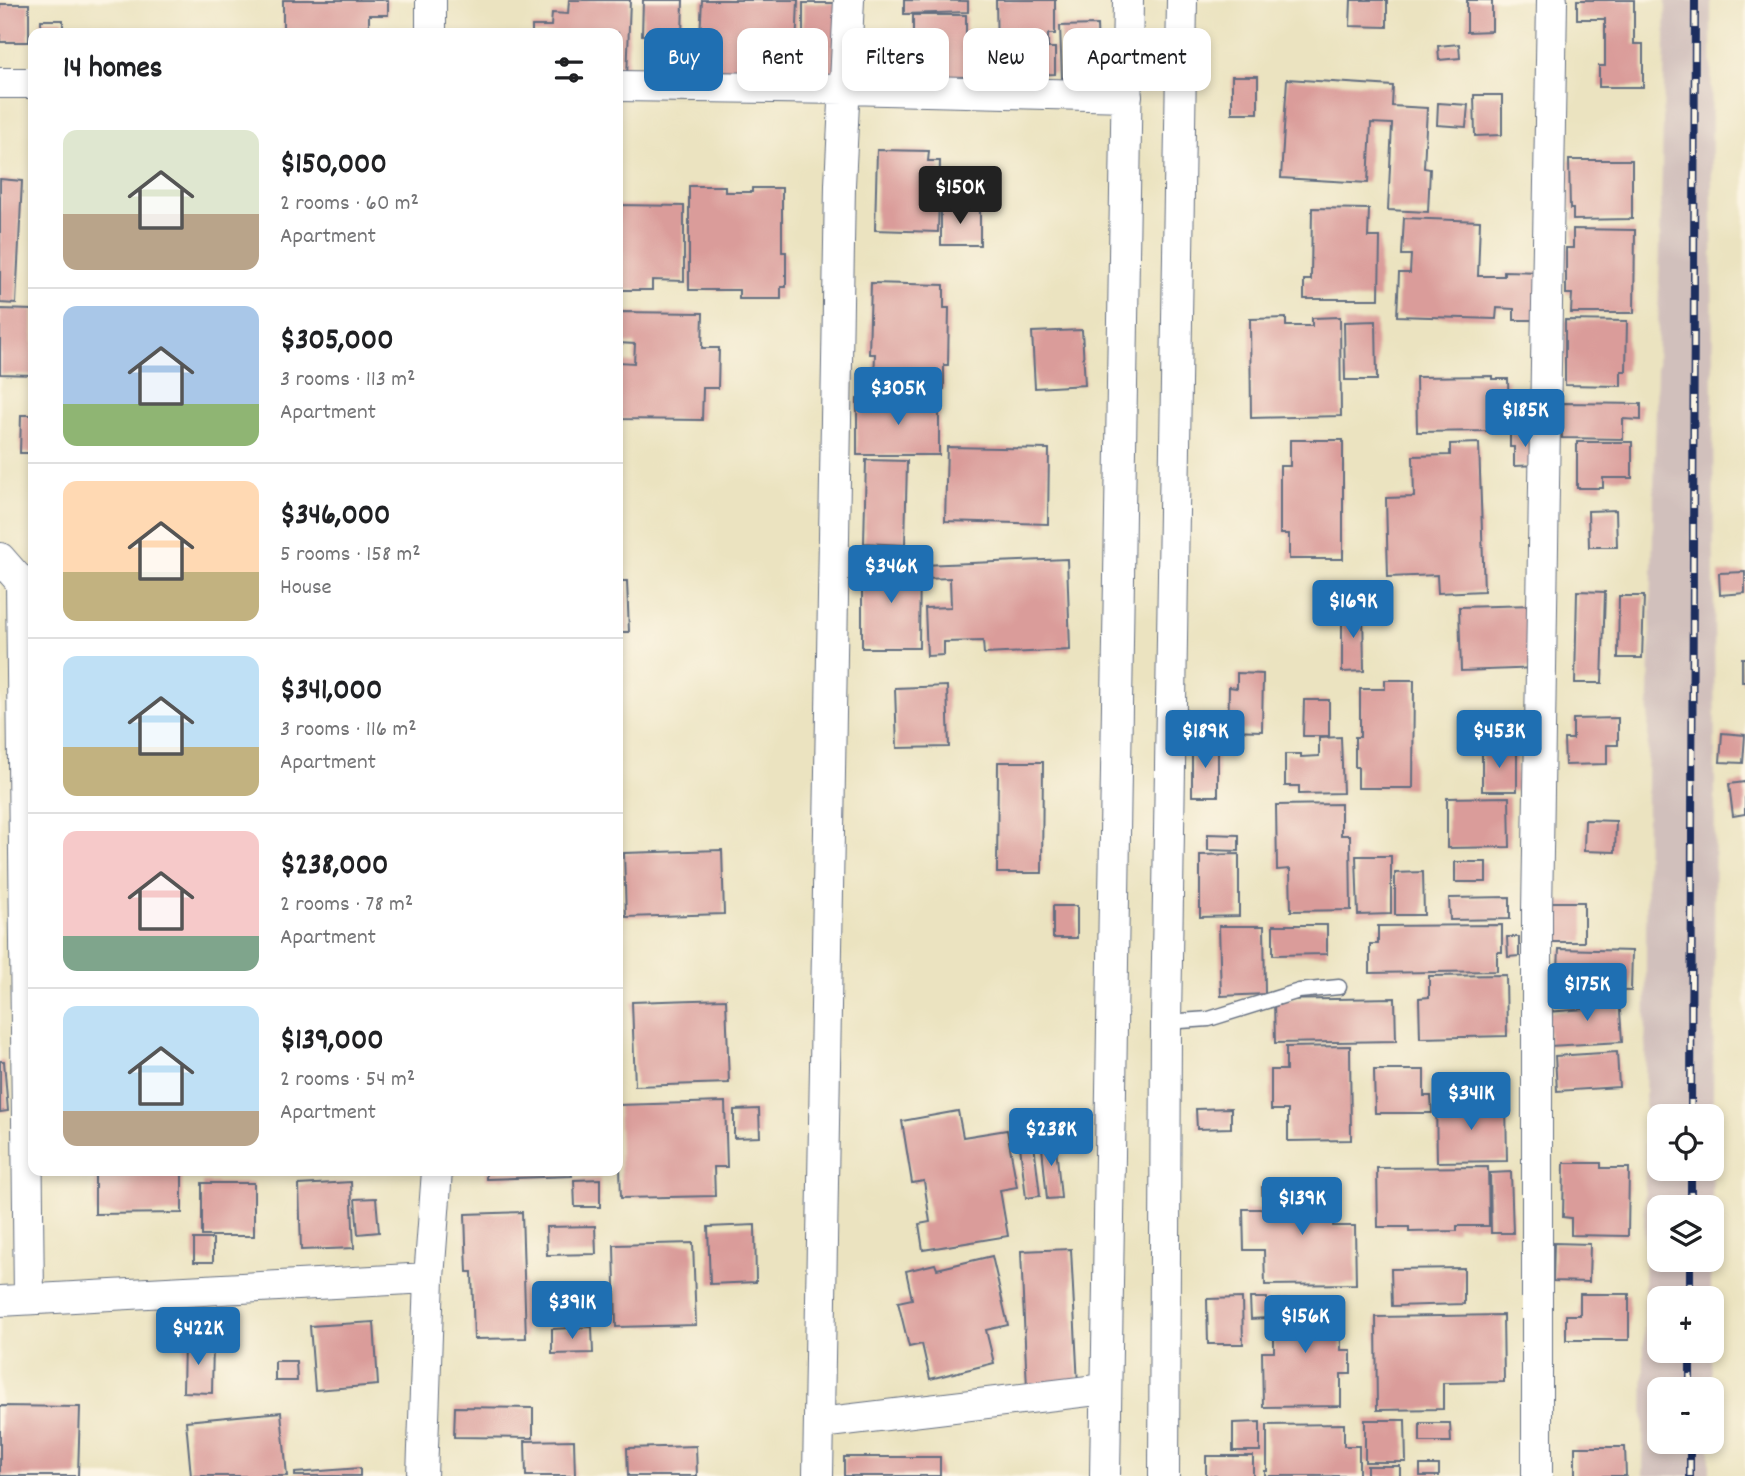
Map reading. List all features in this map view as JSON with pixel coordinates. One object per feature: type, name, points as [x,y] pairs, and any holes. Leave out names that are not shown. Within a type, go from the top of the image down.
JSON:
[{"type":"street","points":[[431,0],[431,28]]},
{"type":"street","points":[[848,28],[849,0]]},
{"type":"street","points":[[1105,1476],[1128,0]]},
{"type":"street","points":[[1164,1476],[1166,1022],[1182,0]]},
{"type":"street","points":[[1536,1476],[1537,912],[1552,0]]},
{"type":"street","points":[[0,83],[28,83]]},
{"type":"street","points":[[623,86],[842,89]]},
{"type":"street","points":[[818,1476],[840,199],[845,91]]},
{"type":"street","points":[[926,91],[1127,96]]},
{"type":"street","points":[[0,558],[27,581],[14,1300],[429,1278]]},
{"type":"street","points":[[422,1476],[429,1278],[437,1176]]},
{"type":"street","points":[[820,1423],[1105,1389]]},
{"type":"lane","points":[[1166,1022],[1209,1019],[1299,990],[1339,987]]},
{"type":"shaded area","points":[[1666,0],[1711,0],[1715,791],[1713,1104],[1647,1104],[1647,1181],[1712,1181],[1712,1195],[1647,1195],[1647,1272],[1711,1272],[1711,1286],[1647,1286],[1647,1363],[1711,1363],[1711,1377],[1647,1377],[1647,1454],[1710,1454],[1710,1476],[1643,1476],[1647,777]]},
{"type":"building","points":[[283,0],[388,0],[388,15],[369,15],[369,28],[283,28]]},
{"type":"building","points":[[569,0],[630,0],[627,78],[623,78],[623,28],[532,28],[551,26],[552,13],[568,14]]},
{"type":"building","points":[[643,0],[683,0],[682,28],[644,28],[642,35]]},
{"type":"building","points":[[702,0],[798,0],[797,28],[737,28],[737,73],[723,72],[723,28],[700,28]]},
{"type":"building","points":[[904,0],[968,1],[968,12],[904,14]]},
{"type":"building","points":[[996,0],[1055,0],[1055,34],[1049,34],[1049,28],[997,28]]},
{"type":"building","points":[[1351,0],[1387,0],[1387,27],[1350,26]]},
{"type":"building","points":[[1467,0],[1492,0],[1492,31],[1467,32]]},
{"type":"building","points":[[1577,0],[1634,0],[1634,44],[1643,44],[1643,87],[1599,87],[1599,66],[1605,66],[1605,19],[1577,19]]},
{"type":"building","points":[[803,3],[840,3],[840,78],[828,78],[828,28],[803,28]]},
{"type":"building","points":[[0,4],[29,4],[28,42],[0,42]]},
{"type":"building","points":[[913,15],[966,15],[966,28],[963,28],[963,78],[949,78],[949,28],[913,28]]},
{"type":"building","points":[[41,20],[63,20],[63,28],[41,28]]},
{"type":"building","points":[[1097,25],[1097,28],[1063,28],[1062,78],[1060,26]]},
{"type":"building","points":[[1459,44],[1460,58],[1439,60],[1438,46]]},
{"type":"building","points":[[1049,48],[1055,48],[1055,74],[1049,74]]},
{"type":"building","points":[[1232,76],[1258,76],[1258,113],[1232,113]]},
{"type":"building","points":[[1287,79],[1393,86],[1392,106],[1427,108],[1424,168],[1430,169],[1428,212],[1388,210],[1392,124],[1371,123],[1368,183],[1281,178]]},
{"type":"building","points":[[1474,95],[1502,95],[1502,135],[1475,136]]},
{"type":"building","points":[[1438,103],[1468,105],[1466,127],[1437,125]]},
{"type":"building","points":[[877,150],[929,151],[928,161],[940,161],[938,232],[875,230]]},
{"type":"building","points":[[1569,160],[1632,160],[1632,219],[1573,220],[1573,209],[1570,209]]},
{"type":"building","points":[[0,179],[22,181],[16,304],[0,303]]},
{"type":"building","points":[[689,186],[725,186],[725,192],[752,192],[752,188],[782,188],[782,252],[786,252],[786,287],[781,287],[781,299],[739,299],[739,290],[689,290]]},
{"type":"building","points":[[623,205],[684,206],[684,281],[652,280],[652,290],[623,290]]},
{"type":"building","points":[[941,207],[980,207],[980,245],[941,245]]},
{"type":"building","points":[[1312,208],[1369,209],[1368,237],[1380,237],[1379,299],[1304,299],[1304,280],[1311,280]]},
{"type":"building","points":[[1404,218],[1480,221],[1478,276],[1504,276],[1504,271],[1539,272],[1538,320],[1514,320],[1514,309],[1497,308],[1496,319],[1397,316],[1399,273],[1410,273],[1411,255],[1402,255]]},
{"type":"building","points":[[1573,229],[1635,230],[1634,313],[1571,313],[1572,294],[1566,294],[1566,248],[1573,248]]},
{"type":"building","points":[[871,283],[944,285],[944,308],[949,308],[948,365],[944,365],[944,389],[869,388],[869,380],[874,380],[875,354],[869,354]]},
{"type":"building","points":[[0,309],[28,310],[28,375],[0,374]]},
{"type":"building","points":[[623,312],[703,313],[702,348],[719,348],[718,388],[703,388],[702,420],[623,419],[623,362],[634,363],[635,344],[623,343]]},
{"type":"building","points":[[1340,317],[1341,416],[1251,418],[1250,319],[1286,318],[1286,326],[1312,326],[1312,318]]},
{"type":"building","points":[[1565,320],[1627,321],[1626,371],[1621,371],[1621,386],[1565,385]]},
{"type":"building","points":[[1376,321],[1377,380],[1345,380],[1344,322]]},
{"type":"building","points":[[1082,330],[1085,385],[1035,388],[1032,332]]},
{"type":"building","points":[[1492,376],[1492,379],[1508,379],[1509,415],[1488,415],[1489,431],[1417,432],[1416,377]]},
{"type":"building","points":[[857,399],[939,399],[939,455],[857,455]]},
{"type":"building","points":[[1563,403],[1641,404],[1641,420],[1623,419],[1623,439],[1562,438]]},
{"type":"building","points":[[21,415],[28,415],[28,453],[20,453]]},
{"type":"building","points":[[1510,433],[1537,433],[1538,465],[1514,466],[1514,447],[1510,447]]},
{"type":"building","points":[[1290,440],[1343,440],[1343,559],[1289,559],[1289,534],[1280,534],[1280,466],[1290,466]]},
{"type":"building","points":[[1577,442],[1632,442],[1632,478],[1603,478],[1603,488],[1577,488]]},
{"type":"building","points":[[1479,443],[1484,591],[1438,593],[1437,575],[1388,577],[1386,498],[1414,497],[1413,456],[1450,455],[1450,444]]},
{"type":"building","points":[[947,447],[1049,449],[1048,524],[945,521]]},
{"type":"building","points":[[866,460],[907,461],[905,545],[864,543]]},
{"type":"building","points":[[1616,510],[1617,547],[1589,547],[1588,511]]},
{"type":"building","points":[[1067,559],[1070,650],[984,654],[983,641],[944,642],[944,655],[927,656],[925,608],[951,607],[950,578],[924,579],[923,565]]},
{"type":"building","points":[[862,562],[920,563],[919,648],[862,648]]},
{"type":"building","points":[[1745,572],[1745,593],[1720,595],[1719,573]]},
{"type":"building","points":[[623,581],[627,581],[629,632],[623,632]]},
{"type":"building","points":[[1577,591],[1605,592],[1602,683],[1575,683]]},
{"type":"building","points":[[1619,596],[1644,596],[1642,658],[1618,658]]},
{"type":"building","points":[[1536,605],[1538,668],[1461,671],[1459,607]]},
{"type":"building","points":[[1363,607],[1364,671],[1342,672],[1342,608]]},
{"type":"building","points":[[1742,658],[1745,658],[1745,682],[1742,682]]},
{"type":"building","points":[[1237,673],[1263,674],[1262,731],[1228,730],[1229,687],[1237,688]]},
{"type":"building","points":[[1385,680],[1414,680],[1413,788],[1358,788],[1355,737],[1360,737],[1360,689],[1385,689]]},
{"type":"building","points":[[947,686],[949,747],[897,748],[895,688]]},
{"type":"building","points":[[1304,700],[1329,700],[1329,736],[1303,736]]},
{"type":"building","points":[[1618,718],[1618,745],[1607,745],[1607,764],[1565,765],[1564,739],[1573,739],[1573,719]]},
{"type":"building","points":[[1722,733],[1745,735],[1743,763],[1720,762]]},
{"type":"building","points":[[1341,737],[1343,793],[1299,794],[1299,786],[1285,786],[1285,754],[1319,756],[1319,738]]},
{"type":"building","points":[[1192,745],[1218,745],[1218,796],[1192,796]]},
{"type":"building","points":[[1482,750],[1517,750],[1517,791],[1482,791]]},
{"type":"building","points":[[998,762],[1043,762],[1042,873],[997,873]]},
{"type":"building","points":[[1745,782],[1745,814],[1733,816],[1729,784]]},
{"type":"building","points":[[1509,797],[1510,847],[1447,848],[1447,798]]},
{"type":"building","points":[[1341,804],[1341,835],[1350,835],[1351,910],[1291,911],[1290,869],[1277,870],[1276,805]]},
{"type":"building","points":[[1585,820],[1616,821],[1615,852],[1584,851]]},
{"type":"building","points":[[1208,834],[1239,835],[1239,851],[1208,850]]},
{"type":"building","points":[[722,850],[724,914],[626,917],[624,853]]},
{"type":"building","points":[[1239,854],[1239,916],[1200,917],[1200,855]]},
{"type":"building","points":[[1356,856],[1391,856],[1391,914],[1358,915]]},
{"type":"building","points":[[1455,862],[1486,862],[1486,882],[1455,882]]},
{"type":"building","points":[[1423,872],[1424,915],[1395,915],[1395,873]]},
{"type":"building","points":[[1510,897],[1510,919],[1450,920],[1449,898]]},
{"type":"building","points":[[1546,902],[1584,902],[1584,942],[1546,942]]},
{"type":"building","points":[[1053,906],[1077,906],[1077,938],[1053,938]]},
{"type":"building","points":[[1273,925],[1327,925],[1327,954],[1273,955]]},
{"type":"building","points":[[1502,925],[1502,952],[1497,952],[1497,971],[1370,973],[1370,944],[1378,944],[1378,926]]},
{"type":"building","points":[[1219,926],[1264,926],[1265,994],[1221,996]]},
{"type":"building","points":[[1507,937],[1519,937],[1519,956],[1508,957]]},
{"type":"building","points":[[1559,949],[1632,951],[1631,991],[1557,989]]},
{"type":"building","points":[[1506,975],[1507,1036],[1420,1038],[1419,998],[1429,997],[1429,976]]},
{"type":"building","points":[[1619,995],[1622,1042],[1549,1046],[1547,1012],[1586,1009],[1585,997]]},
{"type":"building","points":[[1395,998],[1396,1041],[1275,1043],[1274,1000]]},
{"type":"building","points":[[726,999],[729,1083],[635,1086],[632,1002]]},
{"type":"building","points":[[1350,1046],[1351,1140],[1288,1141],[1288,1110],[1271,1110],[1271,1070],[1286,1070],[1286,1047]]},
{"type":"building","points":[[1617,1052],[1619,1087],[1557,1091],[1555,1056]]},
{"type":"building","points":[[0,1061],[4,1061],[8,1111],[0,1112]]},
{"type":"building","points":[[1374,1070],[1424,1070],[1424,1096],[1431,1096],[1432,1113],[1375,1113]]},
{"type":"building","points":[[725,1102],[727,1167],[714,1167],[715,1196],[621,1198],[623,1105]]},
{"type":"building","points":[[1436,1102],[1506,1102],[1507,1161],[1437,1162]]},
{"type":"building","points":[[1231,1108],[1231,1128],[1197,1129],[1196,1109]]},
{"type":"building","points":[[759,1109],[760,1137],[734,1138],[734,1110]]},
{"type":"building","points":[[958,1111],[963,1137],[1007,1130],[1017,1187],[1000,1190],[1008,1236],[923,1250],[919,1224],[930,1222],[924,1181],[912,1183],[902,1121]]},
{"type":"building","points":[[1033,1135],[1040,1196],[1026,1198],[1019,1137]]},
{"type":"building","points":[[1055,1136],[1061,1198],[1047,1199],[1041,1137]]},
{"type":"building","points":[[1564,1163],[1601,1163],[1601,1168],[1629,1168],[1628,1236],[1571,1235],[1571,1218],[1563,1217]]},
{"type":"building","points":[[1488,1167],[1489,1226],[1457,1226],[1457,1231],[1409,1232],[1409,1227],[1378,1227],[1377,1168]]},
{"type":"building","points":[[1511,1172],[1513,1233],[1491,1233],[1490,1173]]},
{"type":"building","points":[[95,1176],[182,1176],[182,1213],[95,1214]]},
{"type":"building","points":[[486,1176],[572,1176],[486,1179]]},
{"type":"building","points":[[600,1179],[600,1207],[575,1207],[574,1180]]},
{"type":"building","points":[[351,1182],[354,1248],[301,1250],[299,1185]]},
{"type":"building","points":[[202,1183],[254,1183],[254,1236],[202,1236]]},
{"type":"building","points":[[1338,1186],[1338,1217],[1333,1217],[1333,1226],[1355,1226],[1356,1284],[1265,1285],[1264,1250],[1244,1250],[1243,1209],[1263,1209],[1262,1187]]},
{"type":"building","points":[[376,1198],[379,1232],[358,1234],[355,1199]]},
{"type":"building","points":[[522,1212],[526,1338],[474,1339],[472,1272],[467,1272],[465,1214]]},
{"type":"building","points":[[755,1225],[756,1282],[710,1284],[708,1227]]},
{"type":"building","points":[[595,1226],[596,1254],[547,1255],[546,1227]]},
{"type":"building","points":[[194,1239],[213,1239],[213,1262],[194,1262]]},
{"type":"building","points":[[693,1243],[696,1325],[616,1327],[614,1245]]},
{"type":"building","points":[[1554,1243],[1590,1244],[1589,1282],[1553,1281]]},
{"type":"building","points":[[1071,1249],[1078,1385],[1027,1388],[1021,1251]]},
{"type":"building","points":[[992,1256],[1008,1325],[986,1330],[994,1363],[930,1379],[922,1344],[909,1347],[898,1302],[912,1299],[906,1271],[935,1264],[937,1269]]},
{"type":"building","points":[[1464,1268],[1464,1304],[1392,1306],[1391,1269]]},
{"type":"building","points":[[1580,1294],[1629,1294],[1629,1340],[1566,1340],[1566,1315],[1580,1315]]},
{"type":"building","points":[[1242,1298],[1243,1344],[1208,1344],[1207,1299]]},
{"type":"building","points":[[1250,1298],[1267,1298],[1267,1318],[1251,1319]]},
{"type":"building","points":[[1340,1299],[1341,1350],[1351,1350],[1351,1374],[1341,1374],[1341,1406],[1263,1407],[1262,1352],[1274,1352],[1274,1300]]},
{"type":"building","points":[[1503,1315],[1504,1382],[1443,1383],[1443,1409],[1377,1410],[1376,1317]]},
{"type":"building","points":[[374,1322],[378,1385],[315,1390],[310,1326]]},
{"type":"building","points":[[592,1327],[593,1353],[552,1354],[552,1329]]},
{"type":"building","points":[[184,1341],[213,1342],[212,1393],[183,1392]]},
{"type":"building","points":[[275,1361],[296,1361],[297,1381],[275,1381]]},
{"type":"building","points":[[0,1406],[80,1407],[78,1476],[0,1476]]},
{"type":"building","points":[[455,1407],[533,1408],[533,1438],[454,1437]]},
{"type":"building","points":[[281,1412],[287,1476],[191,1476],[186,1421]]},
{"type":"building","points":[[1365,1420],[1405,1420],[1406,1462],[1365,1462]]},
{"type":"building","points":[[1260,1422],[1260,1451],[1233,1451],[1233,1423]]},
{"type":"building","points":[[1420,1423],[1450,1423],[1451,1442],[1420,1442]]},
{"type":"building","points":[[1344,1424],[1344,1446],[1359,1446],[1359,1476],[1265,1476],[1267,1425]]},
{"type":"building","points":[[574,1440],[575,1476],[526,1476],[525,1441]]},
{"type":"building","points":[[696,1446],[697,1476],[628,1476],[627,1448]]},
{"type":"building","points":[[1575,1447],[1625,1447],[1626,1476],[1575,1476]]},
{"type":"building","points":[[1206,1456],[1253,1456],[1253,1476],[1206,1476]]},
{"type":"building","points":[[844,1457],[940,1457],[940,1476],[844,1476]]},
{"type":"building","points":[[1420,1465],[1439,1465],[1439,1476],[1420,1476]]},
{"type":"building","points":[[1367,1466],[1400,1466],[1400,1476],[1367,1476]]},
{"type":"building","points":[[360,1468],[360,1476],[295,1476],[295,1473]]},
{"type":"railway","points":[[1691,1104],[1695,0]]},
{"type":"railway","points":[[1691,1181],[1691,1195]]},
{"type":"railway","points":[[1690,1272],[1690,1286]]},
{"type":"railway","points":[[1690,1363],[1690,1377]]},
{"type":"railway","points":[[1690,1454],[1690,1476]]}]
